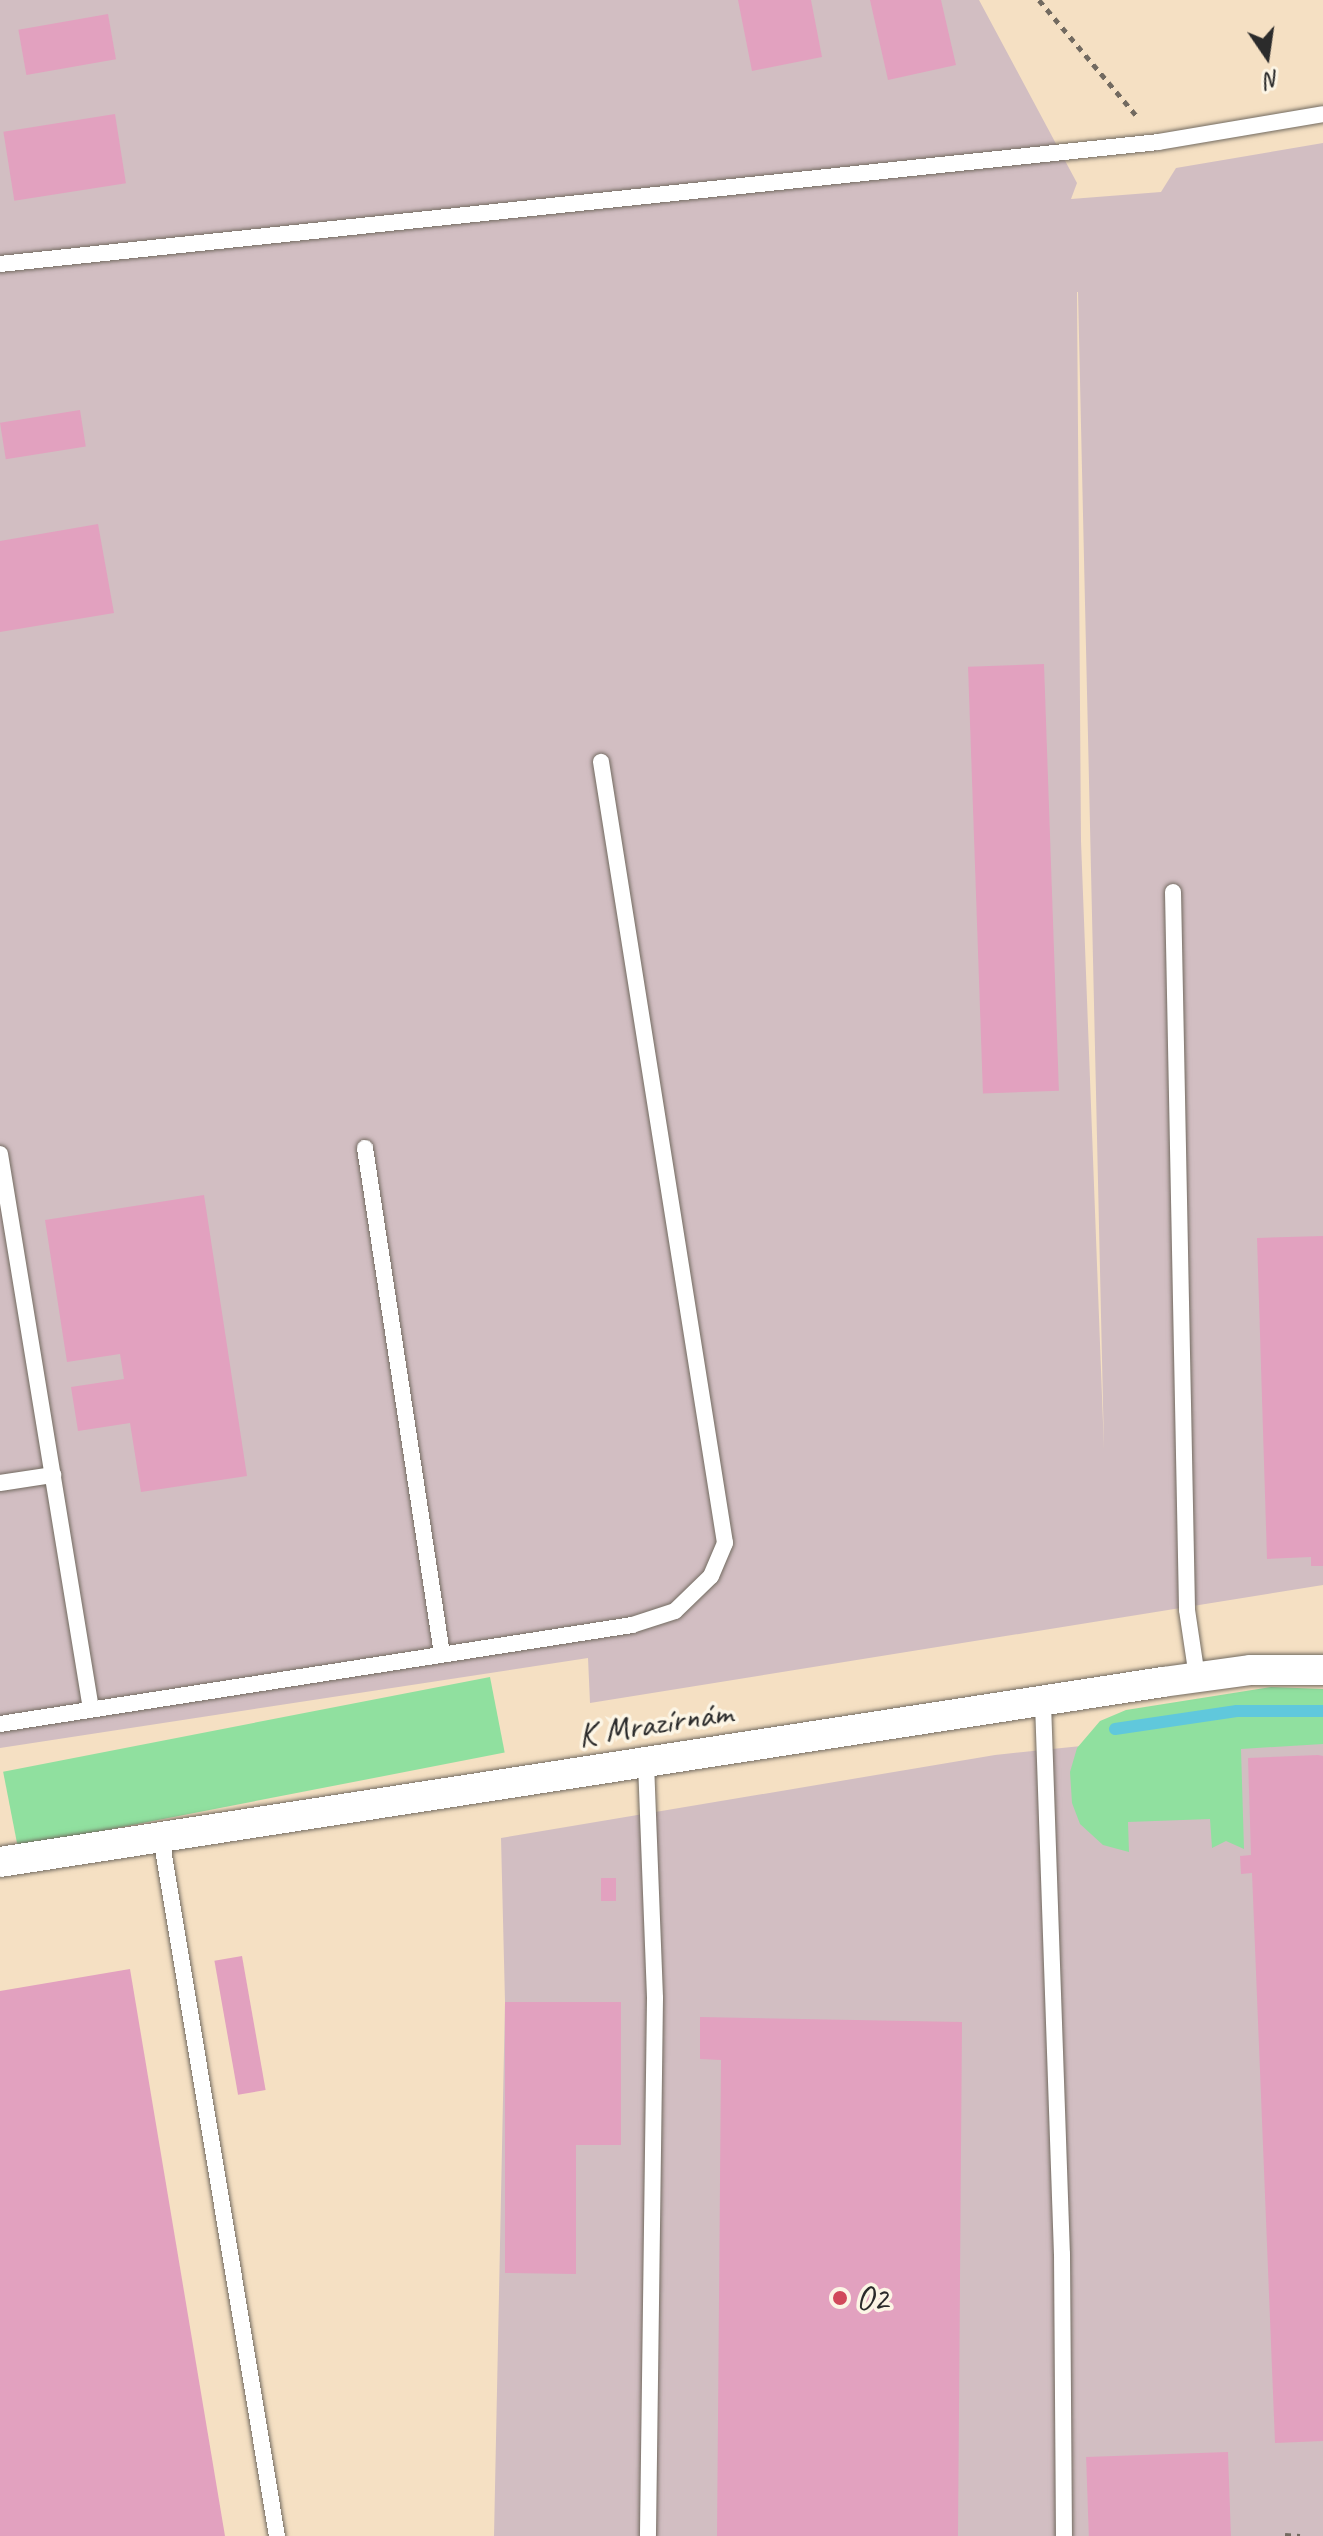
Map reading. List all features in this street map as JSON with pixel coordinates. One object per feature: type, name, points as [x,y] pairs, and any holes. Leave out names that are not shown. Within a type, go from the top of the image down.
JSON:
[{"type":"street","name":"K Mrazírnám","points":[[0,1862],[1197,1677],[1251,1670],[1323,1670]]},
{"type":"lane","points":[[0,264],[1158,142],[1323,114]]},
{"type":"lane","points":[[0,1724],[632,1625],[675,1611],[711,1576],[725,1543],[601,762]]},
{"type":"lane","points":[[1173,892],[1187,1610],[1197,1677]]},
{"type":"lane","points":[[365,1148],[442,1654]]},
{"type":"lane","points":[[0,1154],[91,1709]]},
{"type":"lane","points":[[0,1483],[53,1475]]},
{"type":"lane","points":[[1043,1703],[1062,2254],[1064,2536]]},
{"type":"lane","points":[[646,1763],[655,1998],[648,2536]]},
{"type":"lane","points":[[161,1837],[277,2536]]},
{"type":"path","points":[[1039,0],[1158,142]]},
{"type":"path","points":[[1285,2535],[1300,2536]]},
{"type":"shaded area","points":[[0,0],[979,0],[1077,183],[1071,199],[1161,192],[1176,168],[1323,143],[1323,1585],[590,1703],[588,1658],[0,1748]],"holes":[[[1078,292],[1104,1449],[1081,841]]]},
{"type":"shaded area","points":[[1323,1721],[1323,2536],[494,2536],[505,2002],[501,1838],[995,1755]]},
{"type":"green space","points":[[490,1677],[505,1753],[18,1847],[3,1772]]},
{"type":"green space","points":[[1271,1687],[1323,1689],[1323,1709],[1228,1710],[1121,1727],[1267,1711],[1323,1713],[1323,1744],[1241,1749],[1244,1849],[1226,1841],[1212,1848],[1210,1819],[1128,1822],[1129,1852],[1103,1845],[1080,1824],[1072,1803],[1070,1772],[1077,1748],[1100,1721],[1126,1710]]},
{"type":"building","points":[[738,0],[811,0],[822,57],[752,71]]},
{"type":"building","points":[[870,0],[941,0],[956,65],[888,80]]},
{"type":"building","points":[[108,14],[116,59],[26,75],[18,30]]},
{"type":"building","points":[[115,114],[126,183],[14,201],[3,132]]},
{"type":"building","points":[[80,410],[86,447],[6,459],[0,423]]},
{"type":"building","points":[[98,524],[114,613],[0,632],[0,541]]},
{"type":"building","points":[[1044,664],[1059,1091],[983,1093],[968,667]]},
{"type":"building","points":[[204,1195],[247,1476],[141,1492],[130,1423],[78,1431],[71,1387],[124,1379],[120,1354],[67,1362],[45,1220]]},
{"type":"building","points":[[1323,1236],[1323,1566],[1311,1566],[1311,1557],[1267,1559],[1257,1238]]},
{"type":"building","points":[[1323,1756],[1323,2441],[1275,2443],[1252,1873],[1241,1874],[1240,1856],[1251,1855],[1248,1758]]},
{"type":"building","points":[[601,1878],[616,1878],[616,1901],[601,1901]]},
{"type":"building","points":[[242,1956],[266,2090],[238,2095],[214,1961]]},
{"type":"building","points":[[130,1969],[225,2536],[0,2536],[0,1991]]},
{"type":"building","points":[[505,2002],[621,2002],[621,2145],[576,2145],[576,2274],[505,2273]]},
{"type":"building","name":"O2","points":[[700,2017],[962,2022],[958,2536],[717,2536],[721,2060],[700,2059]]},
{"type":"building","points":[[1228,2452],[1231,2536],[1089,2536],[1086,2457]]},
{"type":"waterway","points":[[1115,1729],[1237,1711],[1323,1711]]},
{"type":"place","name":"O2","points":[[840,2298]]}]
